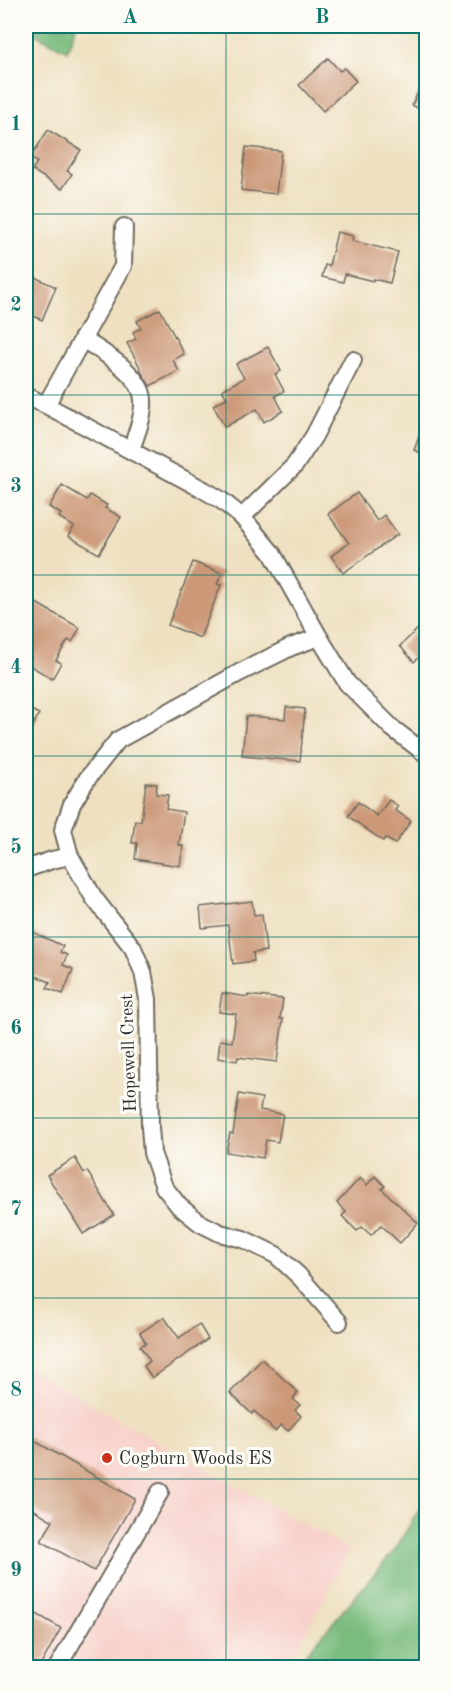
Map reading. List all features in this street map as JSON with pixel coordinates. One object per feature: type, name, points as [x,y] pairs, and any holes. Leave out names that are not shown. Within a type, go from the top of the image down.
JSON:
[{"type":"street","points":[[46,405],[123,266],[124,227]]},
{"type":"street","points":[[82,339],[121,366],[140,386],[143,399],[142,417],[131,450]]},
{"type":"street","points":[[242,517],[295,465],[314,436],[353,360]]},
{"type":"street","points":[[26,396],[204,489],[242,517],[272,553],[347,682],[392,728],[426,754]]},
{"type":"street","name":"Hopewell Crest","points":[[319,637],[291,647],[239,673],[118,740],[87,779],[72,804],[63,830],[70,856],[94,898],[133,948],[143,972],[148,999],[150,1127],[153,1153],[164,1187],[179,1206],[200,1223],[220,1233],[243,1239],[276,1255],[299,1276],[339,1322]]},
{"type":"street","points":[[26,869],[70,856]]},
{"type":"street","points":[[57,1668],[160,1492]]},
{"type":"shaded area","name":"Cogburn Woods ES","points":[[26,1367],[350,1550],[287,1667],[26,1667]]},
{"type":"green space","points":[[26,26],[76,26],[67,51],[26,29]]},
{"type":"green space","points":[[426,1498],[426,1667],[295,1667],[395,1550]]},
{"type":"building","points":[[328,58],[340,71],[344,68],[356,81],[323,111],[299,85]]},
{"type":"building","points":[[426,76],[426,113],[412,105]]},
{"type":"building","points":[[48,130],[81,150],[67,171],[72,174],[62,189],[32,170],[37,162],[30,158]]},
{"type":"building","points":[[246,147],[281,151],[276,194],[241,190]]},
{"type":"building","points":[[337,232],[353,236],[352,241],[398,252],[390,283],[345,274],[343,282],[322,277],[325,265],[329,266]]},
{"type":"building","points":[[26,273],[56,287],[42,320],[29,314],[30,311],[26,309]]},
{"type":"building","points":[[160,309],[184,354],[173,360],[179,371],[150,386],[127,343],[136,339],[133,332],[141,328],[137,321]]},
{"type":"building","points":[[268,347],[281,371],[275,374],[284,391],[275,396],[283,411],[264,422],[257,409],[225,427],[213,405],[227,398],[222,390],[244,378],[236,364]]},
{"type":"building","points":[[426,419],[426,455],[414,450]]},
{"type":"building","points":[[62,485],[87,500],[90,495],[107,505],[105,508],[121,517],[99,554],[68,536],[74,527],[59,517],[61,514],[49,507]]},
{"type":"building","points":[[357,493],[377,521],[384,515],[398,534],[343,573],[331,556],[349,543],[328,514]]},
{"type":"building","points":[[193,562],[222,573],[217,584],[221,585],[200,638],[168,625]]},
{"type":"building","points":[[36,603],[80,628],[72,642],[68,640],[56,660],[61,663],[52,679],[26,663],[26,621]]},
{"type":"building","points":[[426,621],[426,651],[414,662],[400,646]]},
{"type":"building","points":[[26,707],[39,714],[26,739]]},
{"type":"building","points":[[286,707],[305,709],[300,761],[242,756],[246,716],[285,719]]},
{"type":"building","points":[[146,783],[157,784],[156,794],[168,795],[166,809],[184,812],[179,845],[183,846],[180,866],[135,859],[137,843],[132,843],[135,820],[141,821]]},
{"type":"building","points":[[389,800],[398,806],[395,810],[411,821],[395,844],[385,838],[383,841],[348,816],[358,802],[377,816]]},
{"type":"building","points":[[252,901],[254,915],[262,914],[266,951],[253,953],[254,961],[233,964],[228,925],[202,928],[200,907]]},
{"type":"building","points":[[26,929],[63,946],[60,952],[67,955],[63,965],[73,969],[63,994],[47,988],[50,982],[26,972]]},
{"type":"building","points":[[222,993],[283,999],[280,1019],[283,1019],[277,1062],[238,1057],[237,1061],[218,1058],[220,1040],[232,1042],[236,1014],[219,1012]]},
{"type":"building","points":[[239,1094],[262,1098],[260,1110],[283,1114],[278,1142],[266,1140],[263,1158],[226,1152],[230,1133],[233,1134]]},
{"type":"building","points":[[75,1158],[84,1173],[87,1171],[114,1215],[83,1234],[47,1175]]},
{"type":"building","points":[[375,1176],[385,1186],[382,1189],[418,1223],[400,1243],[381,1225],[371,1235],[362,1227],[357,1231],[342,1216],[346,1212],[337,1203],[360,1178],[367,1185]]},
{"type":"building","points":[[164,1317],[179,1338],[199,1324],[208,1339],[152,1378],[144,1366],[150,1361],[140,1346],[146,1343],[140,1333]]},
{"type":"building","points":[[262,1359],[298,1392],[293,1399],[300,1405],[295,1410],[301,1416],[288,1431],[281,1425],[275,1431],[254,1411],[252,1414],[230,1393]]},
{"type":"building","points":[[26,1436],[135,1499],[94,1571],[41,1541],[53,1521],[26,1505]]},
{"type":"building","points":[[26,1608],[61,1628],[39,1668],[26,1668]]},
{"type":"place","name":"Cogburn Woods ES","points":[[107,1458]]}]
